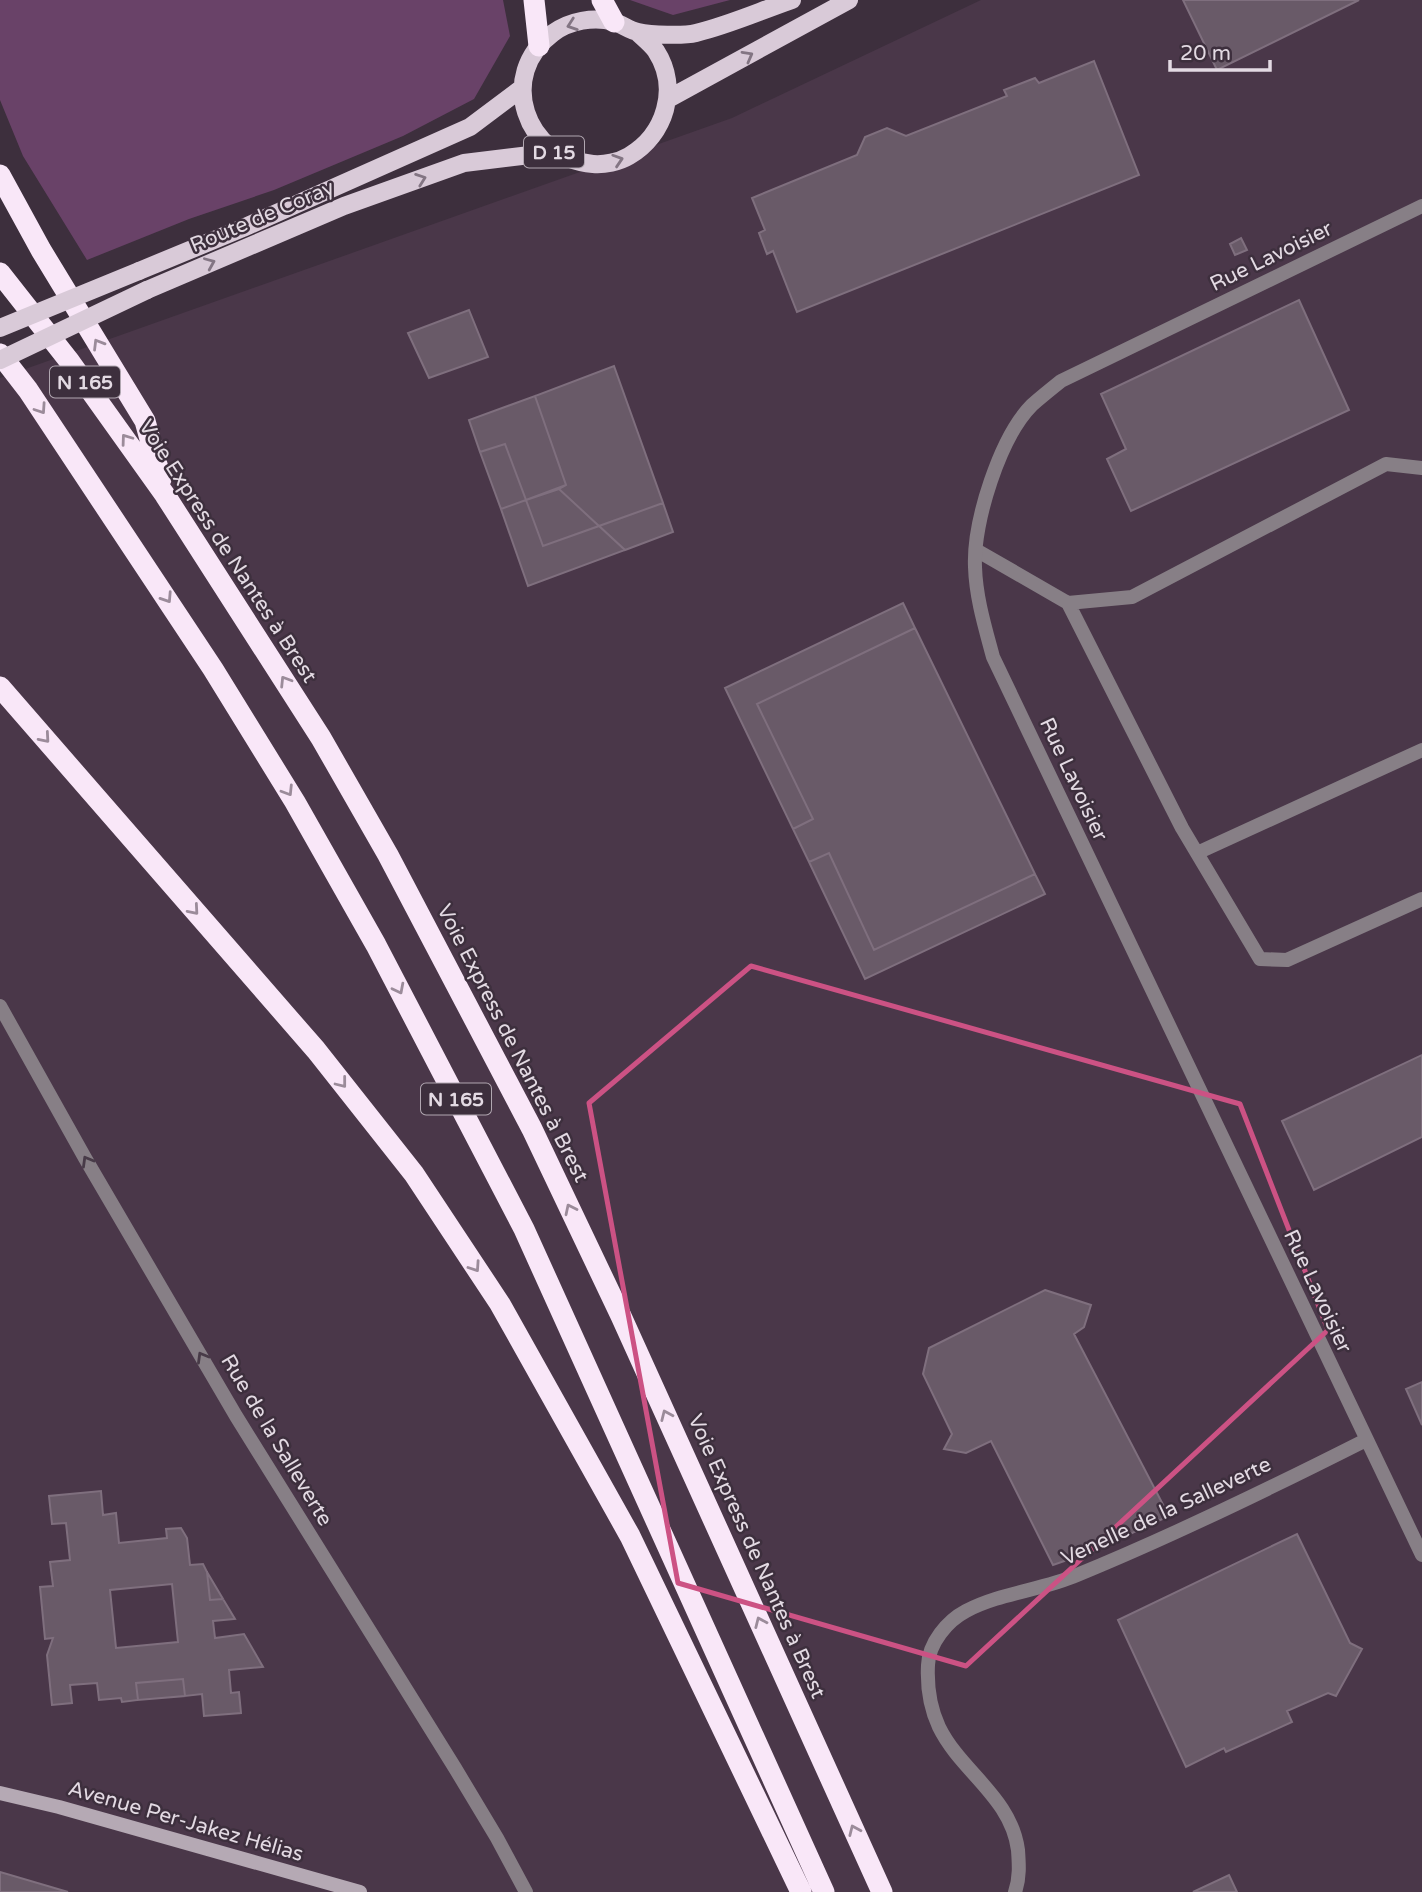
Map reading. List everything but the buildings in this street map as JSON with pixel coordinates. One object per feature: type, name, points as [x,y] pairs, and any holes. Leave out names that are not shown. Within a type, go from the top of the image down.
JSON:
[{"type":"highway","points":[[534,0],[539,46]]},
{"type":"highway","points":[[602,0],[614,22]]},
{"type":"highway","points":[[0,175],[41,250],[145,421],[165,495]]},
{"type":"highway","name":"Voie Express de Nantes à Brest","points":[[0,273],[70,362],[165,495],[321,738],[387,855],[532,1129],[621,1316],[882,1892]]},
{"type":"highway","name":"N 165","points":[[0,354],[29,390],[213,668],[295,802],[376,945],[524,1229],[824,1892]]},
{"type":"highway","points":[[0,687],[316,1050],[421,1185],[500,1304],[630,1536],[801,1892]]},
{"type":"main road","points":[[522,88],[527,66],[539,46],[554,32],[573,23],[593,19],[614,22],[637,32],[694,34],[792,0]]},
{"type":"main road","points":[[637,32],[655,51],[666,73],[668,99],[849,0]]},
{"type":"main road","name":"Route de Coray","points":[[522,88],[525,113],[536,135],[555,152],[577,163],[603,164],[627,158],[647,144],[662,123],[668,99]]},
{"type":"main road","name":"Route de Coray","points":[[0,328],[243,228],[470,127],[522,88]]},
{"type":"main road","name":"Route de Coray","points":[[0,360],[147,290],[344,206],[464,163],[555,152]]},
{"type":"street","name":"Rue Lavoisier","points":[[1422,206],[1061,381],[1030,407],[1006,444],[993,473],[981,515],[975,564],[979,603],[993,657],[1422,1555]]},
{"type":"street","points":[[1069,603],[1132,597],[1386,464],[1422,468]]},
{"type":"street","points":[[976,550],[1069,603],[1182,828],[1260,959],[1287,960],[1422,899]]},
{"type":"street","points":[[1197,853],[1422,750]]},
{"type":"street","name":"Rue de la Salleverte","points":[[0,1006],[85,1158],[236,1416],[462,1780],[526,1892]]},
{"type":"street","name":"Venelle de la Salleverte","points":[[1015,1892],[1019,1862],[1017,1840],[1009,1819],[993,1794],[958,1754],[939,1727],[931,1703],[927,1682],[928,1656],[942,1631],[965,1612],[988,1602],[1058,1584],[1111,1562],[1162,1540],[1366,1440]]},
{"type":"street","name":"Avenue Per-Jakez Hélias","points":[[0,1793],[360,1892]]},
{"type":"highlighted area","points":[[751,966],[1240,1104],[1328,1330],[966,1666],[678,1583],[589,1103]]},
{"type":"shaded area","points":[[0,0],[503,0],[510,36],[474,99],[403,136],[274,190],[189,219],[87,260],[23,156],[0,100]]},
{"type":"shaded area","points":[[630,0],[730,0],[673,15]]},
{"type":"shaded area","points":[[981,0],[1422,0],[1422,1892],[0,1892],[0,378],[732,118]]}]
